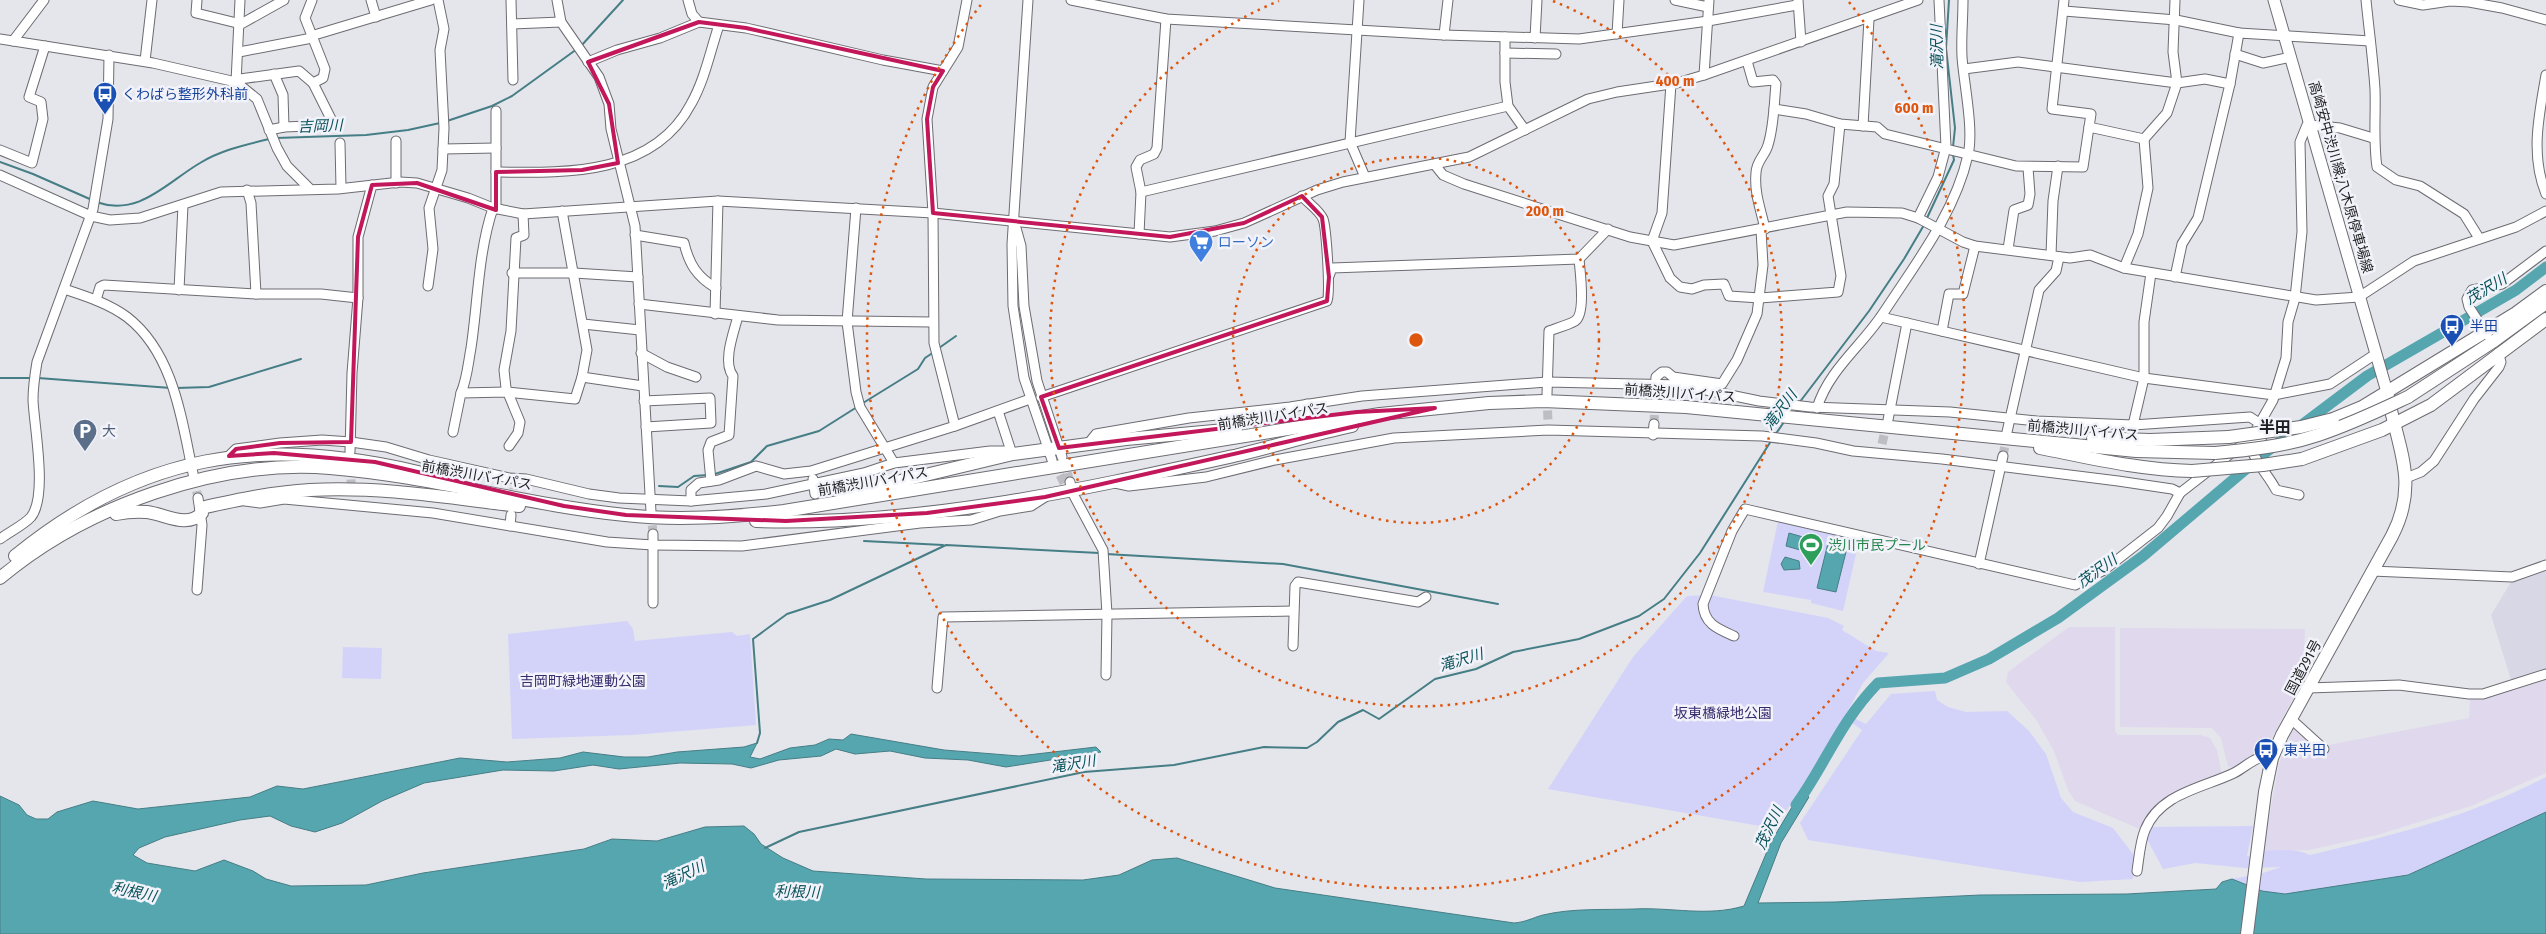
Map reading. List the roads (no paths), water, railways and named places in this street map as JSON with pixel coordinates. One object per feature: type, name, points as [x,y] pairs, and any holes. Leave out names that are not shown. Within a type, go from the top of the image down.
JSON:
[{"type":"highway","points":[[2030,440],[2053,436],[2150,440],[2229,436],[2301,427],[2333,419],[2362,407],[2485,332],[2546,301]]},
{"type":"highway","name":"前橋渋川バイパス","points":[[2,572],[48,543],[112,510],[146,496],[199,480],[274,468],[328,468],[379,473],[564,506],[626,515],[696,519],[784,511],[1380,414],[1435,408],[1543,401],[1686,408],[1776,416],[1811,411],[1982,436],[2145,451],[2215,453],[2254,449],[2318,435],[2363,418],[2408,397],[2494,341],[2546,301]]},
{"type":"highway","points":[[1982,436],[2120,465],[2163,471],[2192,471],[2263,465],[2302,458],[2393,425],[2431,405],[2546,319]]},
{"type":"highway","name":"国道291号","points":[[2247,934],[2272,758],[2291,719],[2402,515],[2407,493],[2406,478],[2387,392]]},
{"type":"highway","points":[[696,519],[786,522],[862,518],[964,509],[1045,497],[1068,486],[1114,482],[1435,408]]},
{"type":"highway","points":[[784,511],[861,489],[1012,452],[1055,454],[1088,444],[1276,425],[1357,412],[1380,414]]},
{"type":"highway","points":[[2,572],[58,523],[87,506],[143,479],[190,463],[229,456],[283,453],[375,462],[564,506]]},
{"type":"highway","points":[[48,543],[67,538],[100,521],[126,512],[148,512],[187,521],[195,519],[200,506],[309,490],[338,489],[453,497],[562,511],[626,515]]},
{"type":"main road","name":"高崎安中渋川線;八木原停車場線","points":[[2274,0],[2381,377],[2387,392]]},
{"type":"street","points":[[13,41],[44,0]]},
{"type":"street","points":[[145,61],[152,0]]},
{"type":"street","points":[[197,0],[196,14],[241,24],[284,0]]},
{"type":"street","points":[[236,82],[241,24],[240,0]]},
{"type":"street","points":[[312,0],[305,18],[325,69],[323,78],[313,83]]},
{"type":"street","points":[[371,0],[376,17]]},
{"type":"street","points":[[239,52],[312,37],[431,0]]},
{"type":"street","points":[[428,286],[433,249],[429,208],[442,170],[445,112],[440,50],[444,30],[438,0]]},
{"type":"street","points":[[511,0],[513,80]]},
{"type":"street","points":[[557,0],[561,22],[599,77],[609,104],[618,163],[631,207],[638,277],[651,512]]},
{"type":"street","points":[[688,0],[692,14],[699,22]]},
{"type":"street","points":[[955,426],[937,356],[932,322],[933,213],[927,119],[933,87],[958,47],[967,0]]},
{"type":"street","points":[[1028,0],[1012,252],[1013,306],[1030,399],[1055,454]]},
{"type":"street","points":[[1071,0],[1166,19],[1505,37],[1579,39],[1708,21],[1797,2],[1801,42]]},
{"type":"street","points":[[1359,0],[1350,142],[1364,177]]},
{"type":"street","points":[[1444,34],[1448,0]]},
{"type":"street","points":[[1535,38],[1537,0]]},
{"type":"street","points":[[1617,34],[1619,0]]},
{"type":"street","points":[[1675,0],[1709,4],[1704,75]]},
{"type":"street","points":[[0,175],[110,220],[140,218],[221,192],[417,183],[494,209],[523,214],[718,201],[933,213],[1014,223],[1170,237],[1215,231],[1244,223],[1317,190],[1364,177],[1469,157],[1588,99],[1617,92],[1671,84],[1704,75],[1869,19],[1917,0]]},
{"type":"street","points":[[1920,218],[1938,177],[1947,148],[1939,0]]},
{"type":"street","points":[[1811,411],[1830,380],[1881,317],[1937,227],[1968,154],[1963,0]]},
{"type":"street","points":[[1774,108],[1806,114],[1840,124],[1877,127],[1885,134],[2028,168],[2082,167],[2091,114],[2052,108],[2064,0]]},
{"type":"street","points":[[2124,268],[2138,234],[2148,188],[2144,139],[2167,113],[2177,83],[2173,52],[2176,20],[2175,0]]},
{"type":"street","points":[[2366,0],[2375,92],[2373,138],[2377,167],[2396,180],[2420,186],[2464,214],[2479,238]]},
{"type":"street","points":[[2399,0],[2423,5],[2450,1],[2469,2],[2502,8],[2546,20]]},
{"type":"street","points":[[2064,11],[2176,20],[2239,33],[2370,41]]},
{"type":"street","points":[[1139,234],[1141,192],[1136,172],[1138,163],[1154,154],[1157,148],[1166,19]]},
{"type":"street","points":[[1863,126],[1869,19]]},
{"type":"street","points":[[512,24],[561,22]]},
{"type":"street","points":[[586,59],[660,38],[699,22],[746,28],[883,60],[943,71]]},
{"type":"street","points":[[496,172],[582,170],[618,163],[647,150],[686,113],[703,78],[720,25]]},
{"type":"street","points":[[2175,277],[2182,244],[2198,218],[2230,84],[2239,33]]},
{"type":"street","points":[[1505,37],[1505,82],[1508,106],[1525,130]]},
{"type":"street","points":[[0,40],[145,61],[236,82],[257,99],[277,148],[287,166],[309,188]]},
{"type":"street","points":[[0,150],[32,163],[43,119],[41,102],[29,97],[31,83],[45,46]]},
{"type":"street","points":[[1505,53],[1556,54]]},
{"type":"street","points":[[2235,54],[2263,63],[2291,57]]},
{"type":"street","points":[[0,539],[32,516],[40,472],[33,399],[37,362],[92,213],[97,194],[108,119],[109,55]]},
{"type":"street","points":[[1656,396],[1659,374],[1664,372],[1673,377],[1722,384],[1737,360],[1757,314],[1763,265],[1763,230],[1762,213],[1757,203],[1756,172],[1758,161],[1768,147],[1776,84],[1773,80],[1753,82],[1747,60]]},
{"type":"street","points":[[1964,69],[2018,62],[2177,83],[2205,79],[2230,84]]},
{"type":"street","points":[[236,82],[240,79],[299,71],[313,83],[334,125],[284,127],[270,131]]},
{"type":"street","points":[[274,74],[283,95],[284,127]]},
{"type":"street","points":[[2546,75],[2536,154],[2540,179],[2546,194]]},
{"type":"street","points":[[1671,84],[1662,212],[1652,241],[1670,278],[1680,287],[1692,289],[1704,285],[1724,284],[1729,296],[1760,298],[1838,292],[1840,276],[1828,196],[1834,184],[1840,124]]},
{"type":"street","points":[[1141,192],[1508,106]]},
{"type":"street","points":[[453,432],[459,396],[465,385],[484,234],[494,209],[496,111]]},
{"type":"street","points":[[1734,636],[1712,625],[1704,612],[1704,604],[1732,531],[1745,509],[1979,564],[2079,584],[2112,565],[2158,528],[2180,494],[2243,444],[2259,423],[2274,395],[2286,358],[2288,322],[2295,298],[2302,232],[2300,142],[2303,131],[2307,125],[2340,128],[2373,138]]},
{"type":"street","points":[[2089,127],[2144,139]]},
{"type":"street","points":[[396,141],[396,183]]},
{"type":"street","points":[[340,143],[340,188]]},
{"type":"street","points":[[443,148],[496,148]]},
{"type":"street","points":[[1435,165],[1443,175],[1464,184],[1630,237],[1674,245],[1763,230],[1847,212],[1902,213],[1920,218],[1962,242],[1975,246],[2055,256],[2090,255],[2124,268],[2151,274],[2316,300],[2359,297],[2414,261],[2516,227],[2546,211]]},
{"type":"street","points":[[2007,432],[2040,290],[2056,272],[2053,201],[2058,166]]},
{"type":"street","points":[[2008,249],[2014,210],[2028,205],[2030,194],[2028,168]]},
{"type":"street","points":[[350,452],[352,373],[358,298],[358,237],[372,186]]},
{"type":"street","points":[[247,190],[251,204],[256,294]]},
{"type":"street","points":[[1041,397],[1328,301],[1330,298],[1329,277],[1324,220],[1302,196]]},
{"type":"street","points":[[715,314],[718,201]]},
{"type":"street","points":[[179,290],[183,205]]},
{"type":"street","points":[[856,208],[847,322],[856,392],[860,407],[894,463]]},
{"type":"street","points":[[461,393],[507,392],[575,400],[587,350],[562,211]]},
{"type":"street","points":[[509,446],[518,433],[520,422],[507,392],[504,370],[511,331],[512,273],[516,238],[524,235],[523,214]]},
{"type":"street","points":[[1014,223],[1021,246],[1027,327],[1055,454]]},
{"type":"street","points":[[1329,277],[1332,268],[1579,259],[1608,230]]},
{"type":"street","points":[[635,235],[684,243],[688,261],[703,280],[716,288]]},
{"type":"street","points":[[1942,331],[1949,294],[1963,294],[1975,246]]},
{"type":"street","points":[[2485,332],[2469,308],[2466,299],[2472,290],[2502,284],[2546,251]]},
{"type":"street","points":[[1547,394],[1549,330],[1576,320],[1580,315],[1579,259]]},
{"type":"street","points":[[512,273],[574,273],[638,277]]},
{"type":"street","points":[[2133,425],[2144,378],[2144,322],[2151,274]]},
{"type":"street","points":[[96,300],[100,287],[104,285],[256,294],[321,294],[358,298]]},
{"type":"street","points":[[64,289],[96,300],[127,317],[162,360],[175,396],[194,478]]},
{"type":"street","points":[[639,304],[738,316],[847,322],[932,322]]},
{"type":"street","points":[[711,476],[708,450],[710,442],[729,435],[733,376],[729,371],[729,355],[738,316]]},
{"type":"street","points":[[1881,317],[2144,378],[2274,395],[2330,384],[2376,359]]},
{"type":"street","points":[[1888,420],[1907,323]]},
{"type":"street","points":[[583,324],[640,330]]},
{"type":"street","points":[[641,353],[667,367],[696,377]]},
{"type":"street","points":[[2406,478],[2421,472],[2434,462],[2474,399],[2499,367],[2501,362],[2499,354]]},
{"type":"street","points":[[582,377],[643,386]]},
{"type":"street","points":[[1088,444],[1096,434],[1150,424],[1362,396],[1546,382],[1643,383],[1682,385],[1784,404],[1811,411],[1890,409],[2037,421],[2133,425],[2195,422],[2242,416],[2250,417],[2259,423],[2264,430],[2263,435],[2251,446],[2252,454],[2269,476],[2276,490],[2299,495]]},
{"type":"street","points":[[644,401],[710,398],[711,423],[646,427]]},
{"type":"street","points":[[691,501],[691,490],[711,476],[756,466],[784,474],[811,471],[955,426],[1030,399]]},
{"type":"street","points":[[1307,404],[1308,416]]},
{"type":"street","points":[[229,456],[236,449],[280,443],[322,440],[350,442],[386,447],[429,460],[589,494],[651,500],[691,501],[766,494],[814,484],[894,463],[1012,452],[998,411]]},
{"type":"street","points":[[1653,435],[1654,424]]},
{"type":"street","points":[[1114,482],[1129,486],[1206,477],[1314,453],[1394,438],[1548,425],[1653,435],[1762,436],[1881,454],[2163,488],[2180,494]]},
{"type":"street","points":[[1312,442],[1314,453]]},
{"type":"street","points":[[1881,454],[1882,444]]},
{"type":"street","points":[[1979,564],[2003,456]]},
{"type":"street","points":[[811,471],[815,494]]},
{"type":"street","points":[[514,488],[515,478]]},
{"type":"street","points":[[1068,486],[1102,550],[1107,614],[1106,675]]},
{"type":"street","points":[[241,499],[260,503],[284,499],[352,500],[582,539],[652,545],[742,546],[820,532],[971,520],[1000,511],[1031,506],[1045,497]]},
{"type":"street","points":[[197,590],[200,506]]},
{"type":"street","points":[[510,526],[511,515]]},
{"type":"street","points":[[653,534],[653,603]]},
{"type":"street","points":[[2372,571],[2512,577],[2546,565]]},
{"type":"street","points":[[1293,646],[1293,611],[1295,586],[1298,582],[1418,602],[1426,597]]},
{"type":"street","points":[[937,688],[943,617],[1293,611]]},
{"type":"street","points":[[2308,688],[2400,685],[2469,694],[2483,694],[2546,674]]},
{"type":"street","points":[[2291,719],[2324,749]]},
{"type":"street","points":[[2137,872],[2146,829],[2153,816],[2167,802],[2234,772],[2259,758],[2272,758]]},
{"type":"water","points":[[1789,533],[1810,539],[1807,552],[1786,546]]},
{"type":"water","points":[[1828,543],[1847,548],[1836,592],[1817,588]]},
{"type":"water","points":[[1785,557],[1799,561],[1800,569],[1784,570],[1781,564]]},
{"type":"water","name":"利根川","points":[[851,734],[944,750],[1019,756],[1096,747],[1101,752],[1006,767],[968,760],[925,758],[890,751],[855,754],[836,749],[821,756],[779,760],[751,768],[732,764],[680,763],[619,769],[593,765],[554,771],[503,770],[424,783],[382,801],[342,823],[315,832],[291,826],[270,816],[240,820],[165,837],[139,848],[133,855],[147,863],[195,871],[224,860],[253,871],[266,879],[291,886],[366,885],[423,873],[584,849],[612,839],[657,841],[705,827],[744,826],[754,834],[761,844],[783,858],[813,871],[926,879],[1083,880],[1119,875],[1152,860],[1177,858],[1275,888],[1514,923],[1543,915],[1577,910],[1648,909],[1717,911],[1744,906],[1771,842],[1801,792],[1809,797],[1781,843],[1758,903],[1835,902],[1980,895],[2127,894],[2216,889],[2222,882],[2232,879],[2262,891],[2285,894],[2408,875],[2546,812],[2546,934],[0,934],[0,796],[19,805],[27,815],[36,819],[48,819],[57,812],[93,801],[138,809],[250,797],[277,786],[303,789],[460,758],[507,762],[560,758],[583,752],[624,757],[648,757],[677,752],[744,747],[757,743],[750,757],[760,759],[790,748],[815,745],[829,739],[843,740]]},
{"type":"waterway","name":"吉岡川","points":[[581,46],[623,0]]},
{"type":"waterway","name":"滝沢川","points":[[1949,0],[1946,48],[1955,128],[1953,147]]},
{"type":"waterway","name":"吉岡川","points":[[447,121],[492,106],[512,96],[577,49]]},
{"type":"waterway","name":"吉岡川","points":[[276,138],[366,135],[408,130],[440,123]]},
{"type":"waterway","name":"吉岡川","points":[[96,202],[111,205],[126,205],[139,202],[208,158],[233,148],[269,139]]},
{"type":"waterway","name":"滝沢川","points":[[1927,218],[1954,160],[1953,154]]},
{"type":"waterway","name":"吉岡川","points":[[0,162],[33,174],[92,200]]},
{"type":"waterway","name":"滝沢川","points":[[1799,403],[1869,311],[1924,225]]},
{"type":"waterway","name":"茂沢川","points":[[1796,805],[1853,713],[1878,683],[1945,678],[1989,659],[2058,618],[2143,556],[2266,452],[2367,376],[2516,290],[2546,267]]},
{"type":"waterway","points":[[939,348],[956,336]]},
{"type":"waterway","points":[[863,403],[918,369],[925,358],[934,352]]},
{"type":"waterway","points":[[176,388],[209,387],[301,359]]},
{"type":"waterway","points":[[0,378],[31,378]]},
{"type":"waterway","points":[[38,378],[171,388]]},
{"type":"waterway","points":[[712,475],[751,462],[767,446],[819,431],[857,407]]},
{"type":"waterway","name":"滝沢川","points":[[1775,435],[1784,422]]},
{"type":"waterway","name":"滝沢川","points":[[765,848],[799,832],[1084,772],[1174,765],[1264,747],[1307,748],[1317,742],[1338,722],[1363,710],[1379,719],[1435,679],[1476,669],[1513,652],[1579,639],[1639,616],[1664,599],[1700,553],[1771,441]]},
{"type":"waterway","points":[[659,486],[678,487],[694,476],[708,475]]},
{"type":"waterway","points":[[864,541],[943,545]]},
{"type":"waterway","points":[[757,743],[760,733],[753,639],[787,614],[830,600],[946,545],[1099,553]]},
{"type":"waterway","points":[[1106,554],[1283,564],[1498,604]]},
{"type":"tunnel","points":[[1547,397],[1548,421]]},
{"type":"tunnel","points":[[1654,424],[1655,402]]},
{"type":"tunnel","points":[[1882,444],[1887,422]]},
{"type":"tunnel","points":[[2003,456],[2007,434]]},
{"type":"tunnel","points":[[1063,460],[1070,482]]},
{"type":"tunnel","points":[[1054,463],[1064,483]]},
{"type":"tunnel","points":[[350,466],[352,495]]},
{"type":"tunnel","points":[[194,478],[198,498]]},
{"type":"tunnel","points":[[513,503],[514,488]]},
{"type":"tunnel","points":[[651,512],[653,534]]},
{"type":"place","name":"くわばら整形外科前","points":[[105,115]]},
{"type":"place","name":"ローソン","points":[[1201,263]]},
{"type":"place","name":"半田","points":[[2452,347]]},
{"type":"place","name":"大","points":[[85,452]]},
{"type":"place","name":"渋川市民プール","points":[[1811,566]]},
{"type":"place","name":"東半田","points":[[2266,771]]},
{"type":"district","name":"半田","points":[[2275,427]]},
{"type":"park label","name":"吉岡町緑地運動公園","points":[[583,681]]},
{"type":"park label","name":"坂東橋緑地公園","points":[[1723,713]]}]
